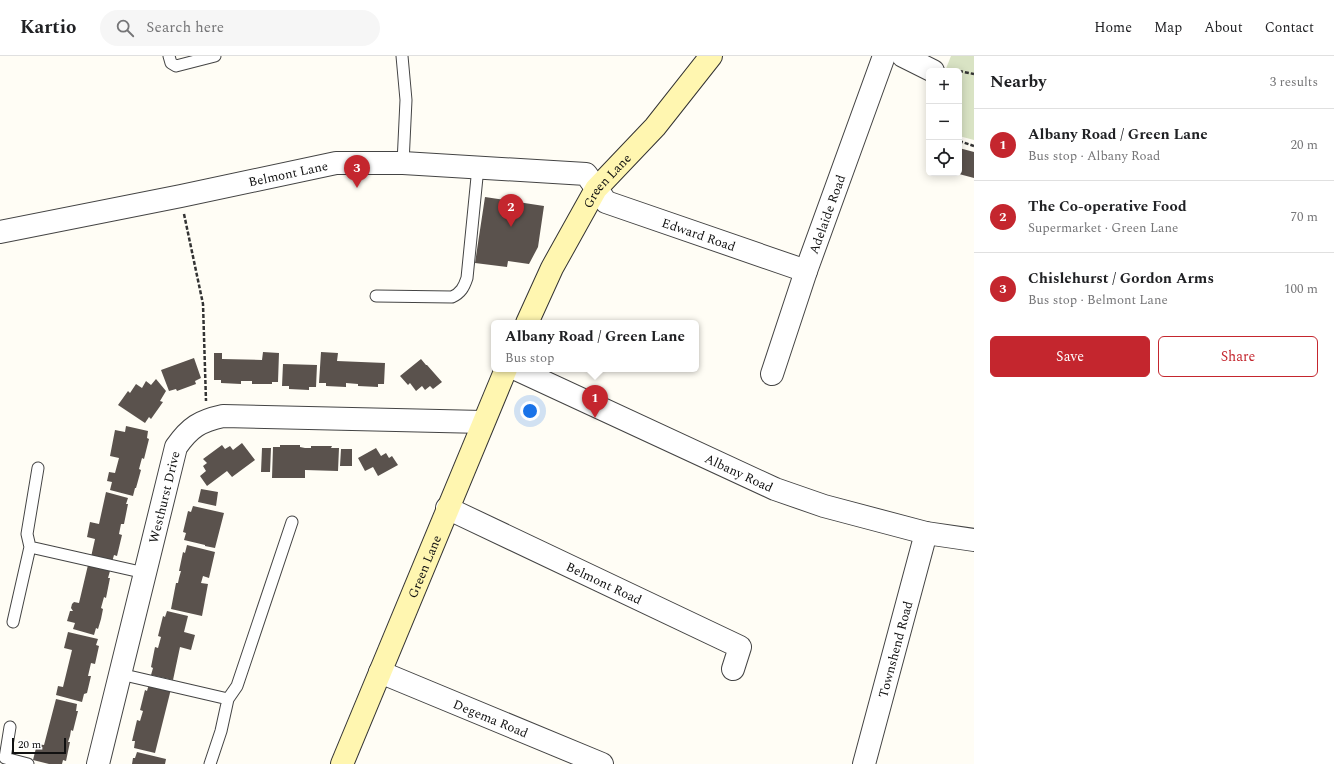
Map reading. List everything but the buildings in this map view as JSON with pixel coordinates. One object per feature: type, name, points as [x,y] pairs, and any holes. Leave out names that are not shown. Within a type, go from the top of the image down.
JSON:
[{"type":"main road","name":"Green Lane","points":[[528,320],[552,268],[596,189],[655,127],[710,56]]},
{"type":"main road","name":"Green Lane","points":[[342,764],[505,372]]},
{"type":"street","name":"Adelaide Road","points":[[772,374],[806,271],[884,56]]},
{"type":"street","points":[[903,56],[926,68]]},
{"type":"street","name":"Belmont Lane","points":[[0,232],[336,163],[403,163],[586,174],[596,189]]},
{"type":"street","name":"Edward Road","points":[[596,189],[606,202],[806,271]]},
{"type":"street","name":"Albany Road","points":[[522,372],[775,489],[824,506],[926,533],[974,540]]},
{"type":"street","name":"Westhurst Drive","points":[[98,764],[176,447],[186,432],[207,420],[224,416],[484,422]]},
{"type":"street","name":"Belmont Road","points":[[448,508],[740,647],[733,669]]},
{"type":"street","name":"Townshend Road","points":[[864,764],[926,533]]},
{"type":"street","name":"Degema Road","points":[[380,672],[602,764]]},
{"type":"lane","points":[[169,56],[172,63],[176,66],[215,56]]},
{"type":"lane","points":[[402,56],[406,100],[403,163]]},
{"type":"lane","points":[[376,296],[452,297],[464,288],[467,278],[478,167]]},
{"type":"lane","points":[[13,622],[30,546],[27,534],[38,468]]},
{"type":"lane","points":[[210,764],[221,731],[228,699],[237,686],[292,522]]},
{"type":"lane","points":[[30,546],[145,573]]},
{"type":"lane","points":[[120,674],[228,699]]},
{"type":"lane","points":[[10,727],[5,761],[28,764]]},
{"type":"path","points":[[962,72],[974,74]]},
{"type":"path","points":[[962,142],[974,146]]},
{"type":"path","points":[[181,196],[203,304],[207,420]]},
{"type":"green space","points":[[951,56],[974,56],[974,140],[962,137],[962,68],[946,68]]},
{"type":"place","name":"Chislehurst / Gordon Arms","points":[[357,188]]},
{"type":"place","name":"The Co-operative Food","points":[[511,227]]},
{"type":"place","name":"Albany Road / Green Lane","points":[[595,418]]}]
